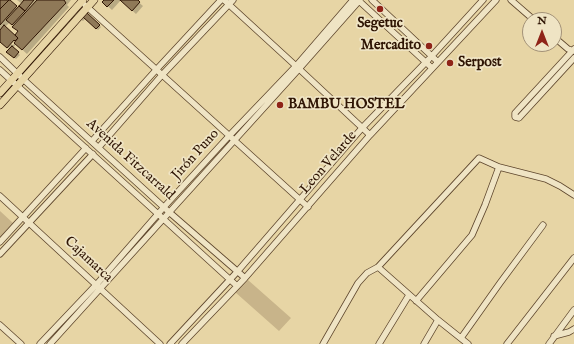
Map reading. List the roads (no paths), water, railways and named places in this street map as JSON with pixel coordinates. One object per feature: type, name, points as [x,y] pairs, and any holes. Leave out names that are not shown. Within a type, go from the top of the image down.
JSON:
[{"type":"main road","points":[[0,104],[94,0]]},
{"type":"main road","points":[[0,93],[81,1]]},
{"type":"street","points":[[92,141],[222,0],[231,2],[370,135]]},
{"type":"street","name":"Jirón Puno","points":[[50,344],[164,207],[229,136],[298,67],[352,0]]},
{"type":"street","points":[[359,0],[432,68]]},
{"type":"street","name":"Jirón Puno","points":[[40,344],[98,287],[163,219],[359,0]]},
{"type":"street","points":[[372,0],[438,62]]},
{"type":"street","name":"Leon Velarde","points":[[170,344],[230,280],[362,128],[432,56],[483,0]]},
{"type":"street","name":"Leon Velarde","points":[[182,344],[245,278],[370,135],[496,0]]},
{"type":"street","points":[[511,0],[525,12]]},
{"type":"street","points":[[81,1],[308,206]]},
{"type":"street","points":[[99,147],[162,75],[231,2]]},
{"type":"street","points":[[562,45],[572,54]]},
{"type":"street","points":[[572,54],[519,118],[515,117],[515,113],[572,54]]},
{"type":"street","name":"Avenida Fitzcarrald","points":[[0,57],[169,212],[245,278]]},
{"type":"street","name":"Avenida Fitzcarrald","points":[[0,70],[237,286]]},
{"type":"street","points":[[0,242],[86,148]]},
{"type":"street","points":[[0,254],[93,154]]},
{"type":"street","points":[[323,344],[358,283],[367,273],[378,267],[479,158],[499,167],[546,179],[574,195]]},
{"type":"street","points":[[416,301],[472,235],[499,167]]},
{"type":"street","name":"Cajamarca","points":[[0,196],[160,344]]},
{"type":"street","points":[[461,338],[543,225]]},
{"type":"street","points":[[507,344],[574,258]]},
{"type":"street","points":[[378,267],[438,320],[468,344]]},
{"type":"street","points":[[379,344],[409,295]]},
{"type":"street","points":[[549,344],[574,310]]},
{"type":"street","points":[[424,344],[438,320]]},
{"type":"street","points":[[0,325],[21,344]]},
{"type":"street","points":[[554,336],[574,329]]},
{"type":"place","name":"Segetuc","points":[[380,9]]},
{"type":"place","name":"Mercadito","points":[[429,46]]},
{"type":"place","name":"Serpost","points":[[450,63]]},
{"type":"place","name":"BAMBU HOSTEL","points":[[280,105]]}]
